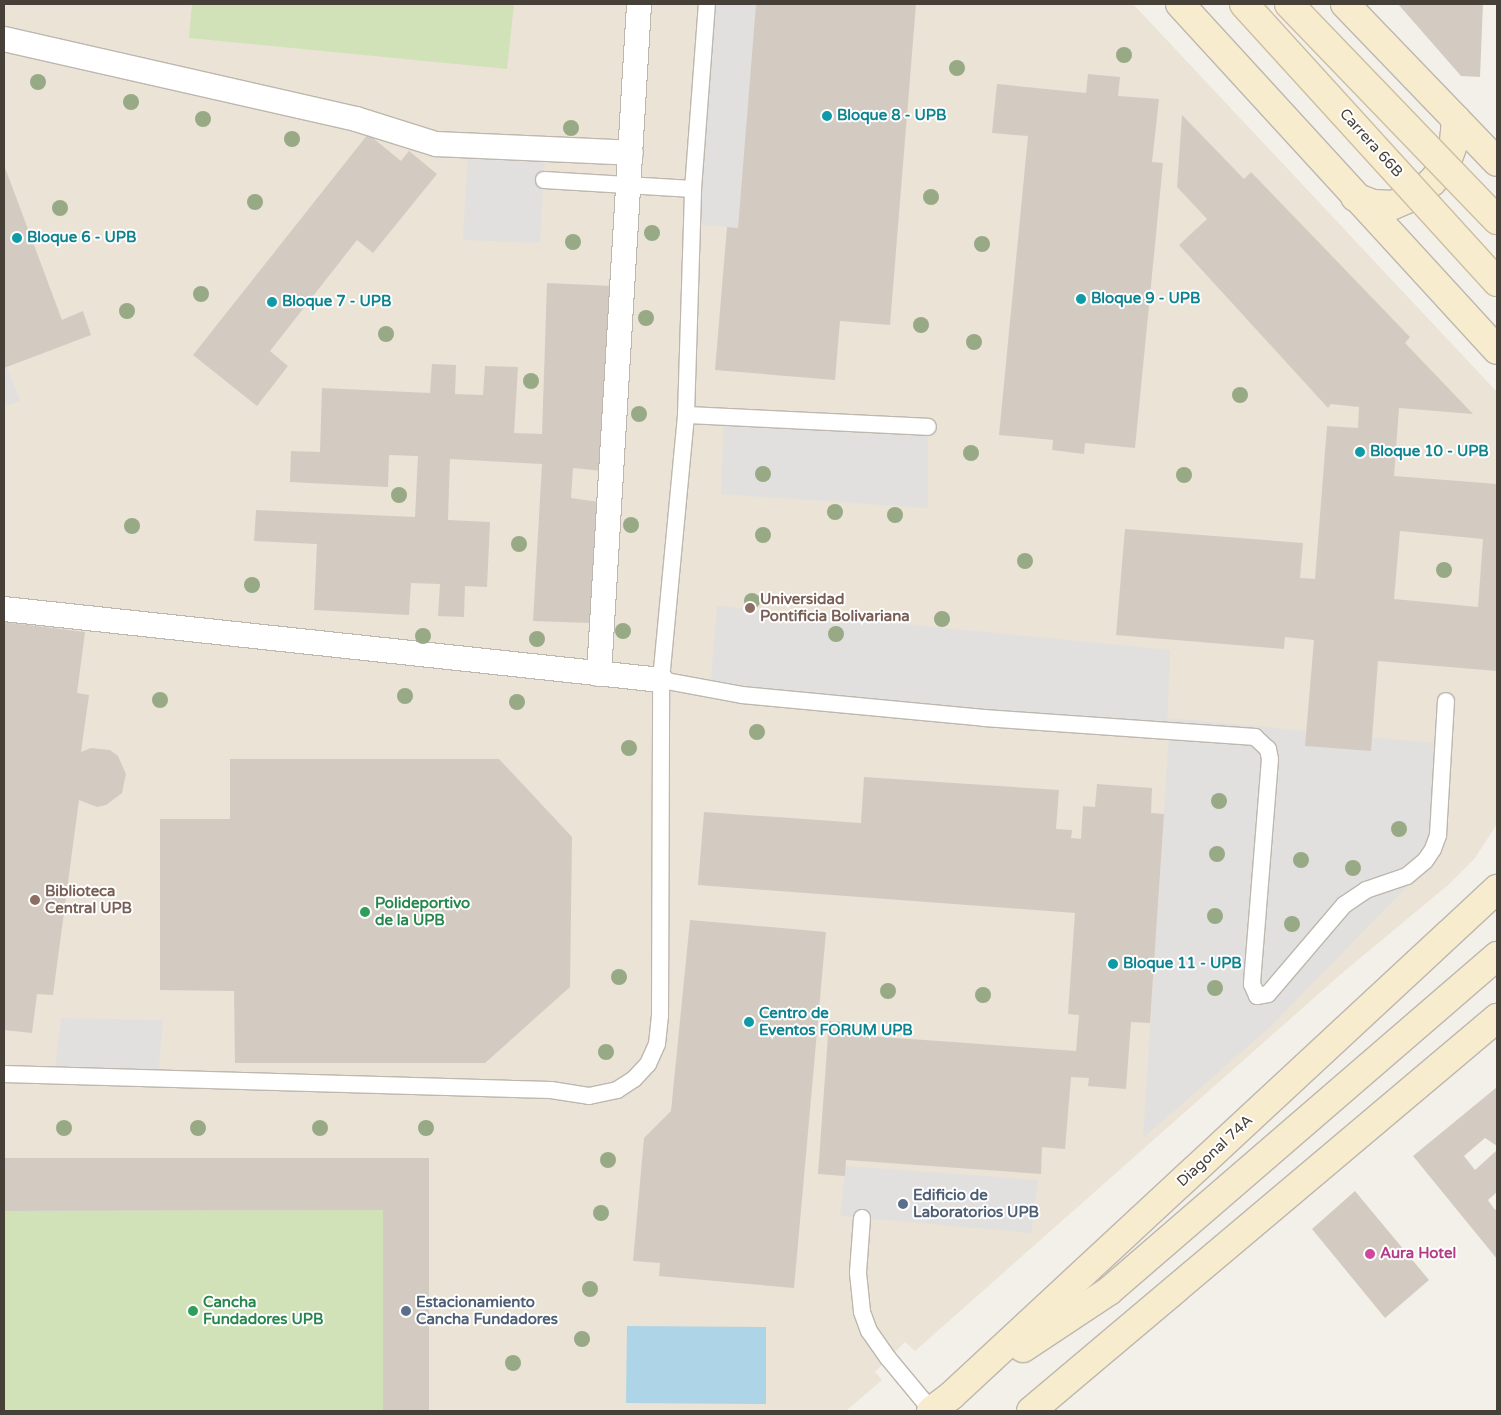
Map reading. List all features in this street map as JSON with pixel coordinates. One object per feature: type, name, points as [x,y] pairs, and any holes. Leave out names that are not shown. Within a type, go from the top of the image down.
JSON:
[{"type":"main road","points":[[1180,4],[1497,350]]},
{"type":"main road","name":"Carrera 66B","points":[[1244,4],[1497,282]]},
{"type":"main road","points":[[1289,4],[1497,220]]},
{"type":"main road","points":[[1345,4],[1497,162]]},
{"type":"main road","points":[[1355,197],[1374,204],[1392,205],[1414,196],[1432,182],[1446,164],[1454,142],[1456,120]]},
{"type":"main road","name":"Diagonal 74A","points":[[938,1406],[1497,889]]},
{"type":"main road","points":[[938,1406],[1109,1291],[1497,956]]},
{"type":"main road","points":[[1031,1411],[1497,1018]]},
{"type":"street","points":[[599,674],[639,4]]},
{"type":"street","points":[[4,39],[356,119],[436,144],[631,153]]},
{"type":"street","points":[[4,609],[661,680]]},
{"type":"lane","points":[[4,1074],[541,1090],[589,1096],[617,1090],[634,1079],[648,1064],[657,1044],[661,680],[686,415],[693,189],[707,4]]},
{"type":"lane","points":[[544,180],[693,189]]},
{"type":"lane","points":[[686,415],[928,428]]},
{"type":"lane","points":[[661,680],[742,695],[974,717],[1255,738],[1268,749],[1270,759],[1252,984],[1257,996],[1268,994],[1344,905],[1366,890],[1407,876],[1425,861],[1433,849],[1438,836],[1446,701]]},
{"type":"lane","points":[[862,1218],[858,1273],[862,1312],[870,1331],[888,1358],[938,1406]]},
{"type":"shaded area","name":"Universidad Pontificia Bolivariana","points":[[4,4],[1133,4],[1497,392],[1497,824],[1475,858],[1448,885],[1341,974],[915,1351],[905,1342],[875,1372],[882,1380],[846,1411],[4,1411]]},
{"type":"shaded area","points":[[707,4],[756,4],[738,228],[692,224]]},
{"type":"shaded area","points":[[468,153],[545,158],[540,243],[463,240]]},
{"type":"shaded area","points":[[4,359],[20,401],[4,406]]},
{"type":"shaded area","points":[[724,417],[928,427],[928,508],[721,494]]},
{"type":"shaded area","points":[[717,606],[1170,650],[1167,730],[710,691]]},
{"type":"shaded area","points":[[1170,718],[1444,744],[1437,856],[1269,1028],[1143,1138]]},
{"type":"shaded area","points":[[61,1018],[163,1020],[158,1079],[54,1076]]},
{"type":"shaded area","points":[[846,1166],[1038,1180],[1031,1233],[840,1216]]},
{"type":"green space","points":[[192,4],[514,4],[507,69],[189,38]]},
{"type":"green space","name":"Cancha Fundadores UPB","points":[[383,1210],[383,1411],[4,1411],[4,1211]]},
{"type":"water","points":[[627,1326],[766,1327],[766,1404],[626,1403]]},
{"type":"building","name":"Bloque 8 - UPB","points":[[756,4],[916,4],[890,325],[840,321],[835,380],[715,370],[727,227],[738,228]]},
{"type":"building","points":[[1398,4],[1483,4],[1480,77],[1461,76]]},
{"type":"building","name":"Bloque 9 - UPB","points":[[1088,74],[1120,77],[1118,96],[1159,99],[1152,162],[1163,163],[1135,448],[1085,443],[1084,454],[1052,450],[1053,440],[999,435],[1028,136],[992,133],[997,84],[1086,93]]},
{"type":"building","name":"Bloque 10 - UPB","points":[[1182,115],[1244,179],[1251,172],[1410,337],[1405,343],[1473,414],[1399,408],[1394,476],[1497,484],[1497,671],[1378,661],[1371,751],[1305,746],[1314,640],[1285,637],[1284,649],[1116,635],[1125,529],[1303,543],[1300,578],[1315,579],[1327,426],[1358,428],[1359,407],[1331,404],[1328,408],[1179,245],[1207,219],[1177,187]],"holes":[[[1400,531],[1483,539],[1478,607],[1394,599]]]},
{"type":"building","name":"Bloque 7 - UPB","points":[[368,134],[401,161],[409,151],[437,174],[373,253],[357,240],[270,351],[288,366],[257,406],[193,355]]},
{"type":"building","name":"Bloque 6 - UPB","points":[[4,165],[62,320],[83,311],[91,335],[4,368]]},
{"type":"building","points":[[547,283],[612,286],[603,471],[573,468],[571,498],[599,502],[590,623],[533,621],[542,464],[450,459],[448,520],[490,522],[487,587],[465,586],[464,617],[438,616],[440,584],[411,583],[409,615],[314,610],[317,544],[254,541],[256,510],[415,517],[418,456],[389,455],[388,487],[290,482],[291,451],[320,452],[322,388],[430,393],[432,364],[456,365],[455,394],[483,395],[485,366],[518,367],[514,433],[542,434]]},
{"type":"building","name":"Biblioteca Central UPB","points":[[4,622],[85,632],[77,693],[89,695],[81,752],[91,748],[110,750],[118,756],[126,774],[122,793],[106,805],[97,807],[79,800],[53,995],[37,994],[32,1033],[4,1030]]},
{"type":"building","name":"Polideportivo de la UPB","points":[[230,759],[499,759],[572,837],[570,987],[485,1063],[235,1063],[234,991],[160,990],[160,819],[230,819]]},
{"type":"building","name":"Bloque 11 - UPB","points":[[864,777],[1059,790],[1056,829],[1072,830],[1071,838],[1081,839],[1083,806],[1095,807],[1097,784],[1152,788],[1151,813],[1164,814],[1150,1023],[1131,1022],[1126,1089],[1088,1086],[1089,1078],[1071,1077],[1065,1149],[1042,1147],[1041,1174],[846,1160],[845,1176],[818,1174],[829,1021],[856,1023],[855,1035],[1076,1051],[1079,1015],[1068,1014],[1075,913],[698,885],[704,812],[861,823]]},
{"type":"building","name":"Centro de Eventos FORUM UPB","points":[[690,920],[826,932],[794,1288],[659,1276],[660,1263],[633,1261],[644,1138],[671,1111]]},
{"type":"building","points":[[1497,1087],[1497,1146],[1485,1138],[1464,1156],[1475,1170],[1497,1150],[1497,1192],[1488,1200],[1495,1210],[1497,1208],[1497,1259],[1413,1156]]},
{"type":"building","name":"Estacionamiento Cancha Fundadores","points":[[4,1158],[429,1158],[429,1411],[383,1411],[383,1210],[4,1211]]},
{"type":"building","name":"Aura Hotel","points":[[1355,1191],[1429,1280],[1385,1318],[1312,1229]]},
{"type":"place","name":"Bloque 8 - UPB","points":[[827,116]]},
{"type":"place","name":"Bloque 6 - UPB","points":[[17,238]]},
{"type":"place","name":"Bloque 9 - UPB","points":[[1081,299]]},
{"type":"place","name":"Bloque 7 - UPB","points":[[272,302]]},
{"type":"place","name":"Bloque 10 - UPB","points":[[1360,452]]},
{"type":"place","name":"Universidad Pontificia Bolivariana","points":[[750,608]]},
{"type":"place","name":"Biblioteca Central UPB","points":[[35,900]]},
{"type":"place","name":"Polideportivo de la UPB","points":[[365,912]]},
{"type":"place","name":"Bloque 11 - UPB","points":[[1113,964]]},
{"type":"place","name":"Centro de Eventos FORUM UPB","points":[[749,1022]]},
{"type":"place","name":"Edificio de Laboratorios UPB","points":[[903,1204]]},
{"type":"place","name":"Aura Hotel","points":[[1370,1254]]},
{"type":"place","name":"Cancha Fundadores UPB","points":[[193,1311]]},
{"type":"place","name":"Estacionamiento Cancha Fundadores","points":[[406,1311]]}]
